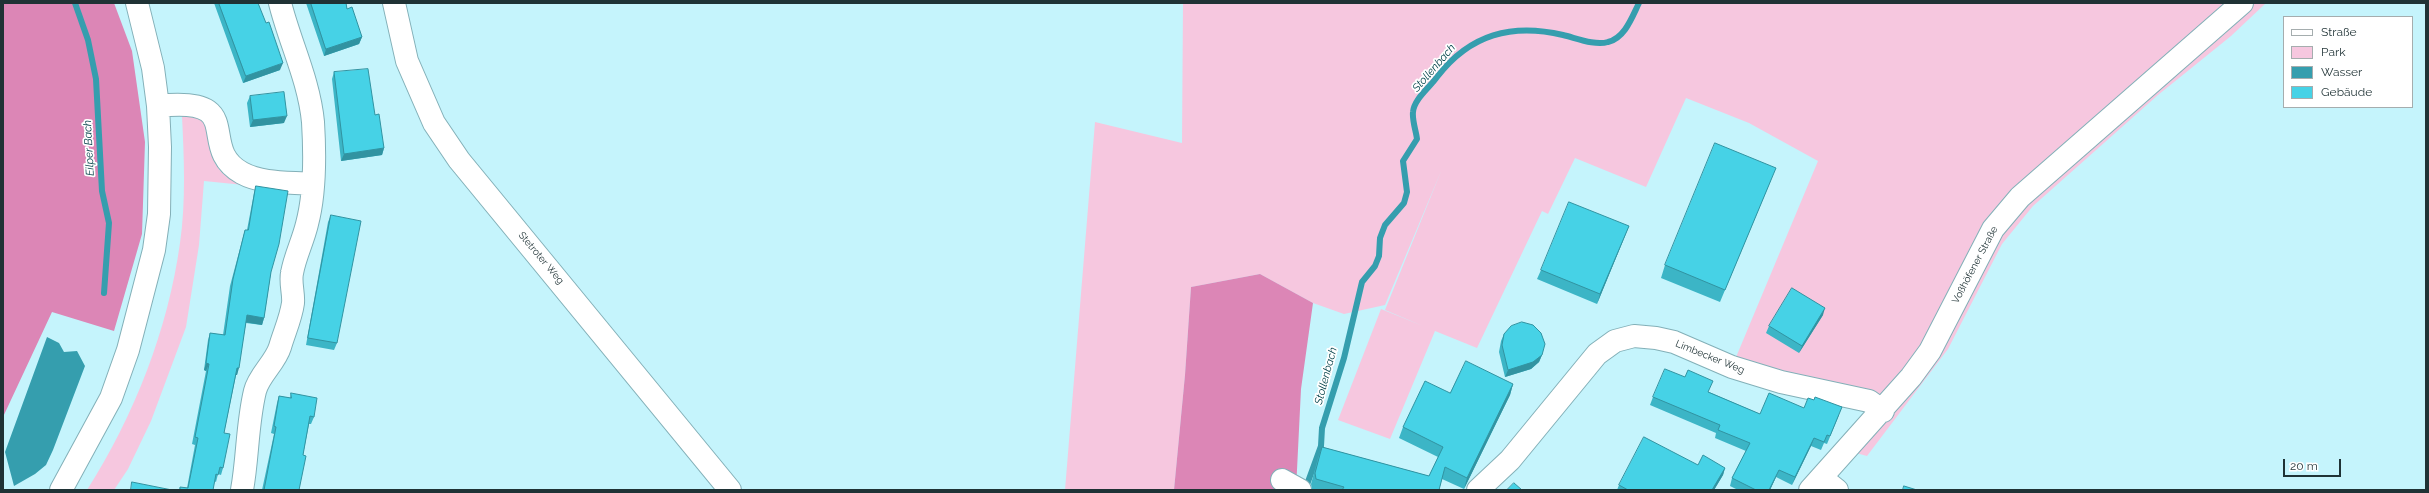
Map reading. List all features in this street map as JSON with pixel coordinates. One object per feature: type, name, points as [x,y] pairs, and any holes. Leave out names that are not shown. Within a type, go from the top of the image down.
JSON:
[{"type":"street","points":[[62,490],[111,398],[128,350],[147,278],[159,214],[160,147],[158,106],[153,68],[137,3]]},
{"type":"street","points":[[242,490],[248,459],[247,429],[255,389],[278,354],[289,318],[293,303],[291,275],[297,249],[307,225],[314,171],[312,121],[305,78],[294,52],[280,3]]},
{"type":"street","name":"Stetroter Weg","points":[[394,3],[407,61],[434,123],[459,160],[730,490]]},
{"type":"street","name":"Voßhöfener Straße","points":[[1823,486],[1930,351],[1993,229],[2020,197],[2242,3]]},
{"type":"street","points":[[158,106],[196,105],[208,111],[216,121],[220,146],[227,161],[242,174],[262,180],[312,184]]},
{"type":"street","name":"Limbecker Weg","points":[[1478,490],[1520,449],[1597,354],[1615,341],[1634,336],[1674,342],[1748,372],[1809,389],[1869,402],[1883,411]]},
{"type":"green space","points":[[1183,3],[2229,3],[2033,174],[1923,346],[1882,395],[1734,362],[1818,161],[1749,123],[1686,98],[1646,187],[1575,158],[1548,214],[1542,211],[1477,348],[1435,331],[1390,439],[1338,420],[1381,309],[1423,326],[1385,310],[1442,169],[1385,305],[1344,314],[1313,303],[1260,274],[1191,287],[1185,375],[1174,490],[1065,490],[1095,122],[1182,143]]},
{"type":"green space","points":[[2255,3],[2266,3],[2231,36],[2158,95],[2033,206],[2002,244],[1948,349],[1867,456],[1856,453],[2012,218]]},
{"type":"green space","points":[[190,115],[205,122],[217,167],[232,179],[244,185],[204,181],[199,245],[186,327],[151,421],[128,469],[114,490],[87,490],[104,462],[134,402],[158,340],[167,308],[182,227],[184,180],[182,116]]},
{"type":"shaded area","points":[[3,3],[114,3],[132,51],[145,142],[142,234],[114,331],[52,312],[3,417]]},
{"type":"shaded area","points":[[1260,274],[1313,303],[1301,389],[1296,490],[1174,490],[1185,375],[1191,287]]},
{"type":"water","points":[[47,337],[59,343],[64,352],[77,351],[85,366],[46,465],[35,474],[14,486],[5,452]]},
{"type":"building","points":[[219,3],[258,3],[266,23],[269,22],[283,63],[246,76]]},
{"type":"building","points":[[311,3],[346,3],[347,9],[352,7],[362,37],[326,49]]},
{"type":"building","points":[[368,69],[375,115],[379,114],[384,148],[344,154],[334,72]]},
{"type":"building","points":[[284,92],[287,116],[253,120],[250,96]]},
{"type":"building","points":[[1715,143],[1776,168],[1725,290],[1665,265]]},
{"type":"building","points":[[256,186],[288,191],[279,244],[271,272],[264,318],[247,315],[239,368],[237,368],[224,433],[230,434],[223,468],[220,467],[218,475],[216,474],[213,490],[180,490],[180,487],[188,488],[198,438],[195,437],[209,364],[206,363],[210,333],[225,335],[233,279],[245,230],[248,230]]},
{"type":"building","points":[[1569,202],[1629,226],[1600,294],[1541,270]]},
{"type":"building","points":[[331,215],[361,221],[337,343],[308,338]]},
{"type":"building","points":[[1792,288],[1825,308],[1802,346],[1769,326]]},
{"type":"building","points":[[1522,322],[1533,325],[1541,333],[1545,344],[1542,355],[1533,362],[1508,370],[1502,345],[1504,334],[1511,326]]},
{"type":"building","points":[[1466,361],[1513,384],[1467,478],[1445,467],[1439,490],[1342,490],[1344,487],[1316,479],[1315,473],[1322,447],[1429,476],[1443,447],[1403,427],[1425,381],[1450,393]]},
{"type":"building","points":[[1665,369],[1685,377],[1688,370],[1713,381],[1708,392],[1760,414],[1769,393],[1804,408],[1808,398],[1814,400],[1815,397],[1842,407],[1830,436],[1827,435],[1824,442],[1814,438],[1795,477],[1779,470],[1769,490],[1756,490],[1732,478],[1750,443],[1718,430],[1720,425],[1653,397]]},
{"type":"building","points":[[291,393],[317,398],[314,417],[310,416],[303,455],[306,456],[299,490],[264,490],[276,427],[274,426],[279,396],[291,398]]},
{"type":"building","points":[[1644,437],[1698,465],[1703,455],[1725,468],[1712,490],[1628,490],[1619,485]]},
{"type":"building","points":[[132,482],[172,490],[131,490]]},
{"type":"building","points":[[1514,483],[1522,490],[1507,490]]},
{"type":"building","points":[[1904,486],[1917,490],[1903,490]]},
{"type":"waterway","name":"Eilper Bach","points":[[75,3],[88,40],[96,79],[102,191],[109,223],[104,293]]},
{"type":"waterway","name":"Stollenbach","points":[[1305,490],[1321,446],[1322,428],[1344,358],[1362,282],[1375,266],[1379,256],[1380,238],[1385,225],[1404,203],[1407,192],[1403,161],[1417,139],[1413,115],[1416,102],[1450,62],[1463,51],[1493,35],[1526,30],[1563,35],[1597,43],[1608,42],[1614,40],[1623,32],[1631,20],[1639,3]]}]
